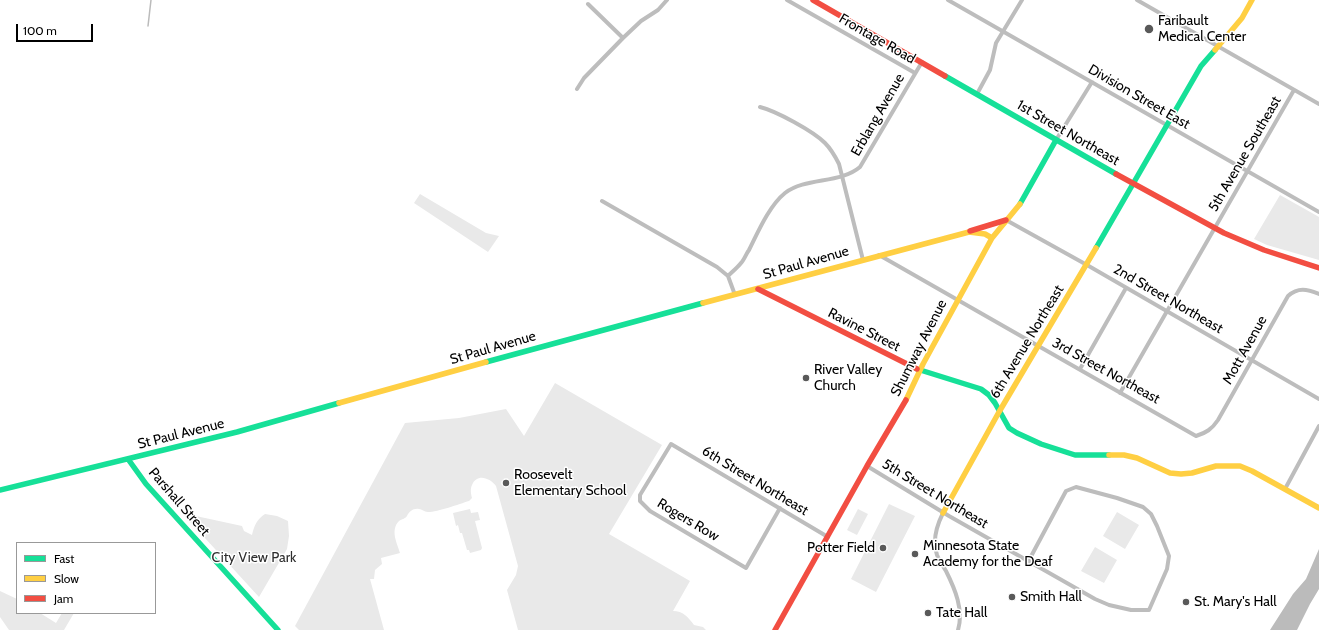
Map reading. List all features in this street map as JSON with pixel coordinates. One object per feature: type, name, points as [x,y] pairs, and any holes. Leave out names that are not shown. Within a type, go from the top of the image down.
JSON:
[{"type":"street","points":[[576,89],[584,78],[623,38],[641,22],[658,10],[667,0]]},
{"type":"street","name":"Frontage Road","points":[[786,0],[915,73]]},
{"type":"street","name":"1st Street Northeast","points":[[813,0],[1133,184],[1214,228],[1264,250],[1319,268]]},
{"type":"street","name":"Division Street East","points":[[948,0],[1166,126],[1319,212]]},
{"type":"street","points":[[977,94],[990,70],[996,43],[1022,0]]},
{"type":"street","points":[[1137,0],[1319,104]]},
{"type":"street","name":"6th Avenue Northeast","points":[[943,513],[999,412],[1039,348],[1201,66],[1237,26],[1252,0]]},
{"type":"street","points":[[588,4],[623,38]]},
{"type":"street","name":"Erblang Avenue","points":[[728,276],[742,263],[771,209],[786,193],[801,186],[852,173],[863,164],[922,62]]},
{"type":"street","name":"Shumway Avenue","points":[[775,630],[867,466],[909,395],[957,300],[996,231],[1014,212],[1022,200],[1056,140],[1092,82]]},
{"type":"street","name":"5th Avenue Southeast","points":[[1120,393],[1294,90]]},
{"type":"street","points":[[760,107],[770,109],[817,136],[833,153],[839,164],[863,260]]},
{"type":"street","points":[[602,201],[717,266],[728,276],[735,295]]},
{"type":"street","points":[[969,232],[977,228],[1006,220]]},
{"type":"street","name":"2nd Street Northeast","points":[[1006,220],[1319,399]]},
{"type":"street","name":"St Paul Avenue","points":[[0,490],[237,432],[579,336],[969,232],[985,234],[992,238]]},
{"type":"street","name":"3rd Street Northeast","points":[[879,255],[1039,348],[1196,436]]},
{"type":"street","points":[[1080,370],[1126,288]]},
{"type":"street","name":"Ravine Street","points":[[758,289],[920,371],[981,389],[995,403],[1009,428],[1041,444],[1075,455],[1124,455],[1150,463],[1170,473],[1192,473],[1216,466],[1240,466],[1252,471],[1285,490]]},
{"type":"street","name":"Mott Avenue","points":[[1196,436],[1203,434],[1212,428],[1288,296],[1297,290],[1304,289],[1319,294]]},
{"type":"street","points":[[1319,426],[1285,490],[1319,508]]},
{"type":"street","name":"6th Street Northeast","points":[[640,501],[640,495],[671,444],[828,536]]},
{"type":"street","name":"Parshall Street","points":[[128,459],[146,484],[278,630]]},
{"type":"street","name":"5th Street Northeast","points":[[867,466],[943,513],[1028,562],[1095,599],[1109,605],[1131,610],[1149,610],[1167,570],[1169,556],[1151,514],[1144,507],[1088,489],[1076,487],[1066,491],[1028,562]]},
{"type":"street","name":"Rogers Row","points":[[640,501],[650,511],[746,568],[780,508]]},
{"type":"street","points":[[943,513],[938,524],[935,537],[937,554],[952,582],[958,598],[959,628],[963,630]]},
{"type":"green space","points":[[420,194],[486,233],[499,236],[488,252],[414,203]]},
{"type":"green space","points":[[1280,195],[1319,217],[1319,260],[1267,245],[1254,239]]},
{"type":"green space","name":"Roosevelt Elementary School","points":[[555,383],[662,445],[609,534],[690,581],[673,611],[682,613],[694,625],[703,627],[706,630],[518,630],[507,590],[516,575],[518,566],[496,486],[484,478],[474,481],[471,490],[472,498],[469,501],[432,512],[415,509],[396,525],[395,537],[400,553],[381,558],[382,564],[375,570],[374,579],[370,579],[384,630],[299,630],[295,626],[405,423],[459,418],[506,409],[524,436]]},
{"type":"green space","name":"Potter Field","points":[[889,504],[915,516],[876,592],[851,579]]},
{"type":"green space","points":[[470,509],[471,513],[478,512],[480,520],[475,521],[482,548],[481,550],[470,553],[469,550],[467,550],[458,525],[456,526],[453,513]]},
{"type":"green space","points":[[858,509],[868,514],[857,535],[847,530]]},
{"type":"green space","points":[[1117,512],[1139,525],[1125,549],[1103,536]]},
{"type":"green space","name":"City View Park","points":[[182,513],[242,526],[244,531],[252,535],[256,523],[265,514],[277,516],[288,521],[289,536],[287,549],[259,597]]},
{"type":"green space","points":[[1095,547],[1117,560],[1104,583],[1081,571]]},
{"type":"green space","points":[[0,591],[16,599],[16,614],[42,614],[56,623],[61,614],[73,614],[64,630],[9,630],[0,617]]},
{"type":"shaded area","points":[[1319,549],[1319,589],[1297,630],[1270,630],[1293,594],[1306,579]]},
{"type":"waterway","points":[[148,26],[151,0]]},
{"type":"traffic: fast","points":[[1096,248],[1201,66],[1215,50]]},
{"type":"traffic: fast","points":[[945,76],[1116,174]]},
{"type":"traffic: fast","points":[[1020,204],[1056,140]]},
{"type":"traffic: fast","points":[[486,362],[703,303]]},
{"type":"traffic: fast","points":[[917,369],[981,389],[989,395],[995,403],[1009,428],[1041,444],[1075,455],[1109,455]]},
{"type":"traffic: fast","points":[[0,490],[237,432],[339,403]]},
{"type":"traffic: fast","points":[[128,459],[146,484],[278,630]]},
{"type":"traffic: slow","points":[[1215,50],[1242,18],[1252,0]]},
{"type":"traffic: slow","points":[[906,400],[923,364],[992,238],[1020,204]]},
{"type":"traffic: slow","points":[[703,303],[969,232],[985,234],[992,238]]},
{"type":"traffic: slow","points":[[943,513],[999,412],[1096,248]]},
{"type":"traffic: slow","points":[[339,403],[486,362]]},
{"type":"traffic: slow","points":[[1109,455],[1124,455],[1137,458],[1170,473],[1181,474],[1192,473],[1216,466],[1240,466],[1252,471],[1319,508]]},
{"type":"traffic: jam","points":[[813,0],[945,76]]},
{"type":"traffic: jam","points":[[1116,174],[1224,233],[1264,250],[1319,268]]},
{"type":"traffic: jam","points":[[970,231],[1006,220]]},
{"type":"traffic: jam","points":[[758,289],[917,369]]},
{"type":"traffic: jam","points":[[775,630],[867,466],[906,400]]},
{"type":"place","name":"Faribault Medical Center","points":[[1149,29]]},
{"type":"place","name":"River Valley Church","points":[[806,378]]},
{"type":"place","name":"Roosevelt Elementary School","points":[[506,483]]},
{"type":"place","name":"Potter Field","points":[[883,548]]},
{"type":"place","name":"Minnesota State Academy for the Deaf","points":[[915,554]]},
{"type":"place","name":"Smith Hall","points":[[1012,597]]},
{"type":"place","name":"St. Mary's Hall","points":[[1186,602]]},
{"type":"place","name":"Tate Hall","points":[[928,613]]}]
